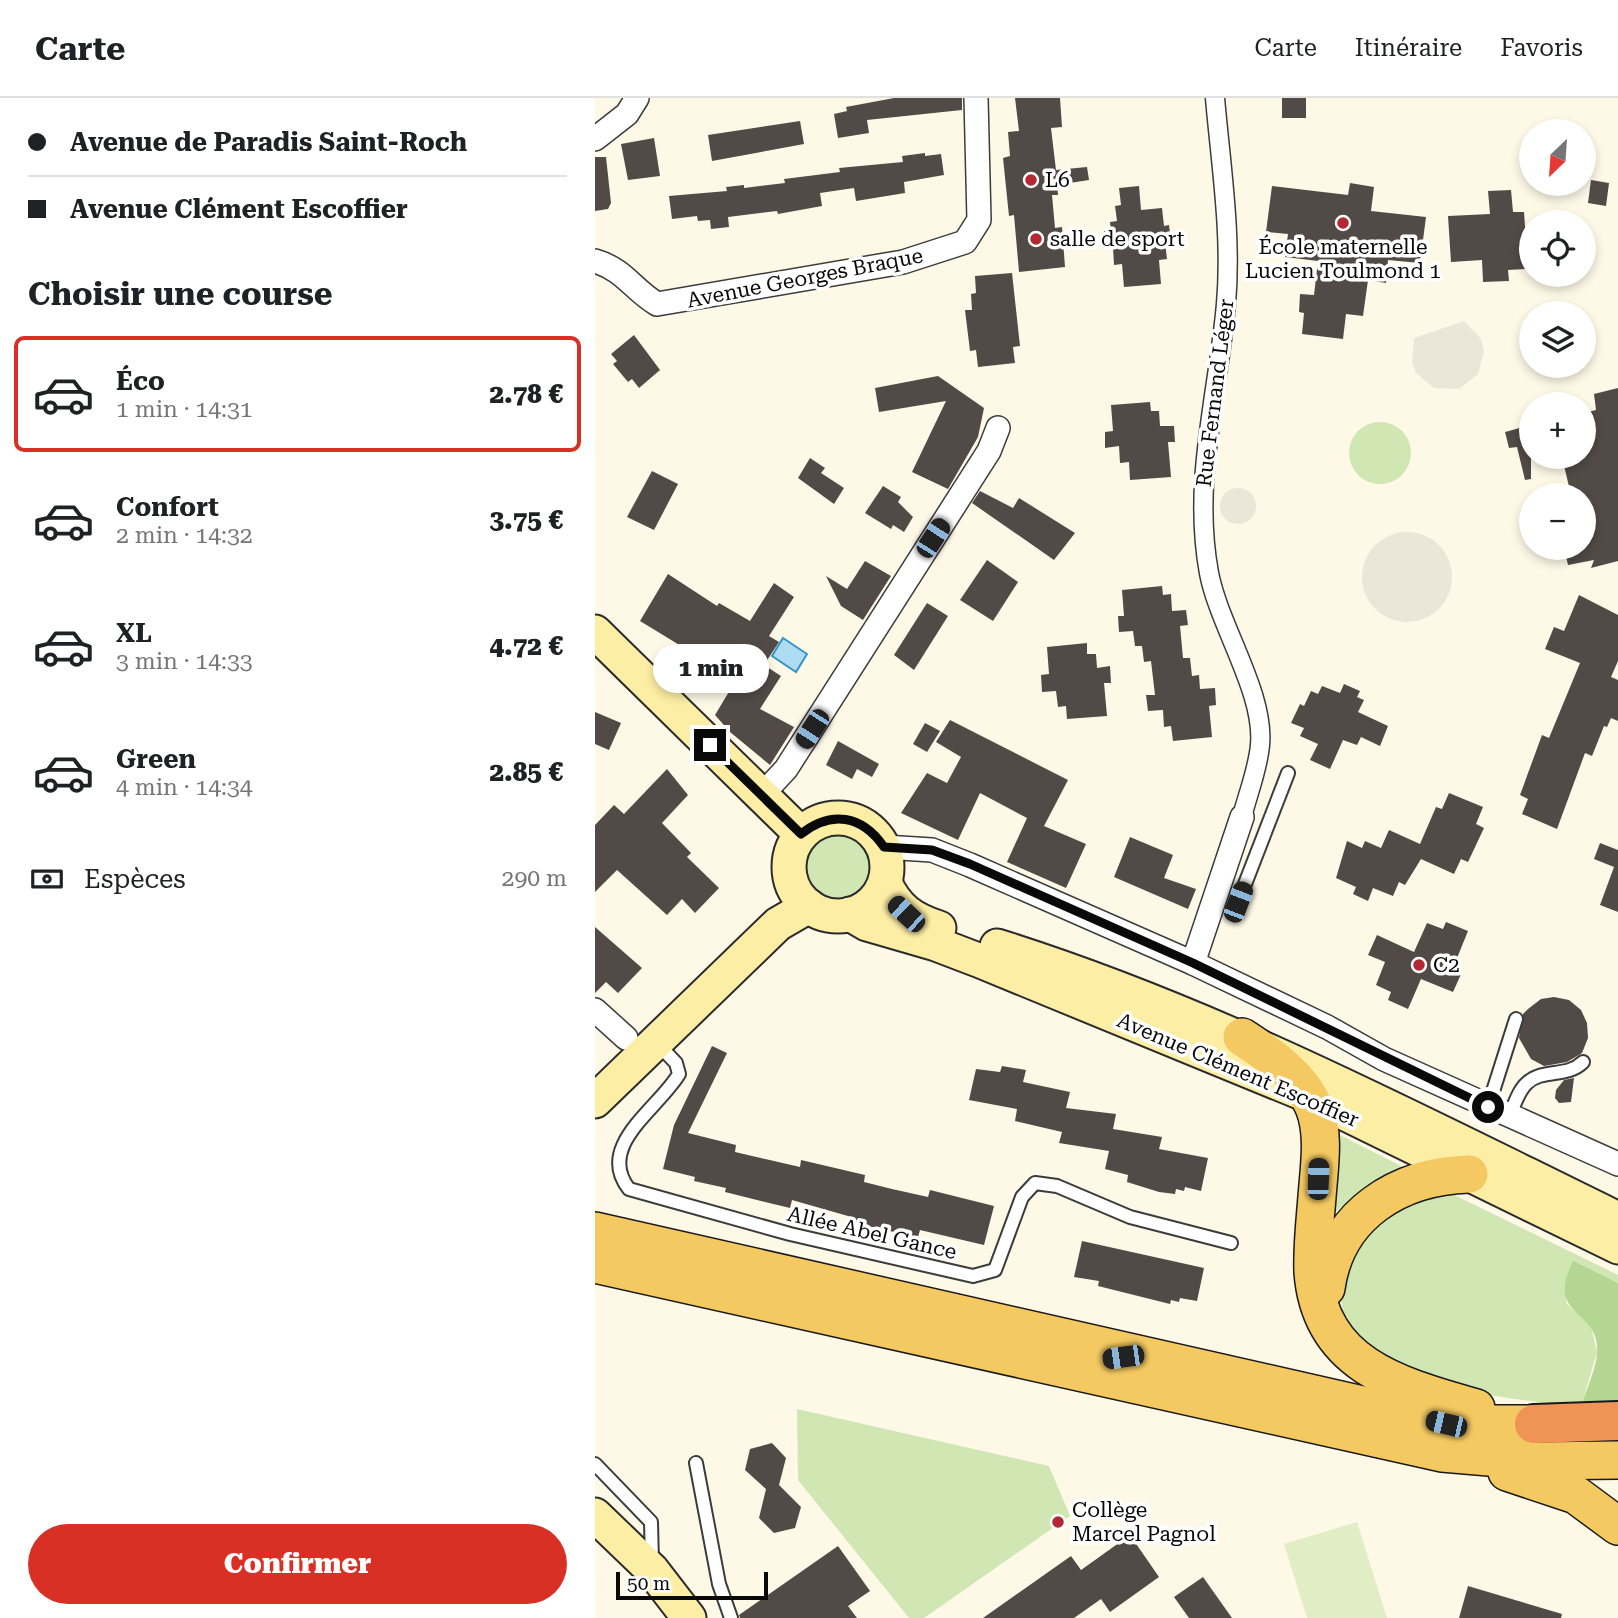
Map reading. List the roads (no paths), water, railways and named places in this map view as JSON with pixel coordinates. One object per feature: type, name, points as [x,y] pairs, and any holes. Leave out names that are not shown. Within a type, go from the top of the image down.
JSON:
[{"type":"highway","points":[[1534,1424],[1618,1421]]},
{"type":"main road","points":[[595,632],[760,797],[801,834]]},
{"type":"main road","points":[[829,818],[846,818],[861,823],[874,833],[884,847],[887,871],[885,883],[871,903],[850,914],[829,915],[809,906],[800,897],[789,873],[789,859],[801,834],[814,824],[829,818]]},
{"type":"main road","points":[[595,1070],[617,1029],[765,909],[789,873]]},
{"type":"main road","name":"Avenue Clément Escoffier","points":[[885,883],[894,903],[921,922],[1089,978],[1242,1037],[1618,1219]]},
{"type":"main road","points":[[595,1101],[617,1029],[809,906]]},
{"type":"main road","name":"Avenue Clément Escoffier","points":[[850,914],[867,924],[947,948],[1307,1095],[1618,1247]]},
{"type":"main road","points":[[1242,1037],[1280,1064],[1314,1107],[1318,1133],[1314,1275],[1322,1309],[1338,1344],[1364,1366],[1421,1392],[1534,1424]]},
{"type":"main road","points":[[1322,1309],[1327,1278],[1338,1244],[1365,1211],[1418,1181],[1469,1174]]},
{"type":"main road","points":[[595,1231],[607,1258]]},
{"type":"main road","points":[[607,1258],[1144,1354],[1446,1424],[1534,1424]]},
{"type":"main road","points":[[607,1258],[1442,1453],[1557,1487],[1591,1504],[1618,1526]]},
{"type":"main road","points":[[1442,1453],[1536,1461],[1618,1460]]},
{"type":"main road","points":[[599,1533],[652,1570],[689,1618]]},
{"type":"main road","points":[[599,1533],[662,1618]]},
{"type":"street","points":[[595,139],[627,114],[636,98]]},
{"type":"street","name":"Avenue Georges Braque","points":[[595,261],[612,266],[627,275],[639,293],[657,304],[903,262],[965,242],[979,220],[976,98]]},
{"type":"street","name":"Rue Fernand Léger","points":[[1193,963],[1239,826],[1260,743],[1258,718],[1216,597],[1203,529],[1203,476],[1226,306],[1229,254],[1215,98]]},
{"type":"street","points":[[760,797],[786,769],[865,648],[989,452],[998,428]]},
{"type":"street","points":[[884,847],[932,850],[1193,963],[1509,1117],[1618,1164]]},
{"type":"lane","points":[[1238,902],[1287,773]]},
{"type":"lane","points":[[1239,826],[1260,845]]},
{"type":"lane","points":[[1488,1107],[1516,1019]]},
{"type":"lane","name":"Allée Abel Gance","points":[[617,1029],[676,1063],[679,1074],[670,1089],[624,1130],[613,1150],[618,1179],[629,1189],[790,1234],[973,1276],[995,1270],[1022,1197],[1035,1183],[1057,1186],[1130,1217],[1231,1243]]},
{"type":"lane","points":[[1509,1117],[1528,1082],[1536,1077],[1569,1072],[1583,1062]]},
{"type":"lane","points":[[696,1463],[719,1584],[731,1618]]},
{"type":"lane","points":[[595,1464],[651,1522],[652,1570]]},
{"type":"water","points":[[783,638],[807,654],[796,672],[772,656]]},
{"type":"place","name":"L6","points":[[1031,180]]},
{"type":"place","name":"École maternelle Lucien Toulmond 1","points":[[1343,223]]},
{"type":"place","name":"salle de sport","points":[[1036,239]]},
{"type":"place","name":"C2","points":[[1419,965]]},
{"type":"place","name":"Collège Marcel Pagnol","points":[[1058,1522]]}]
